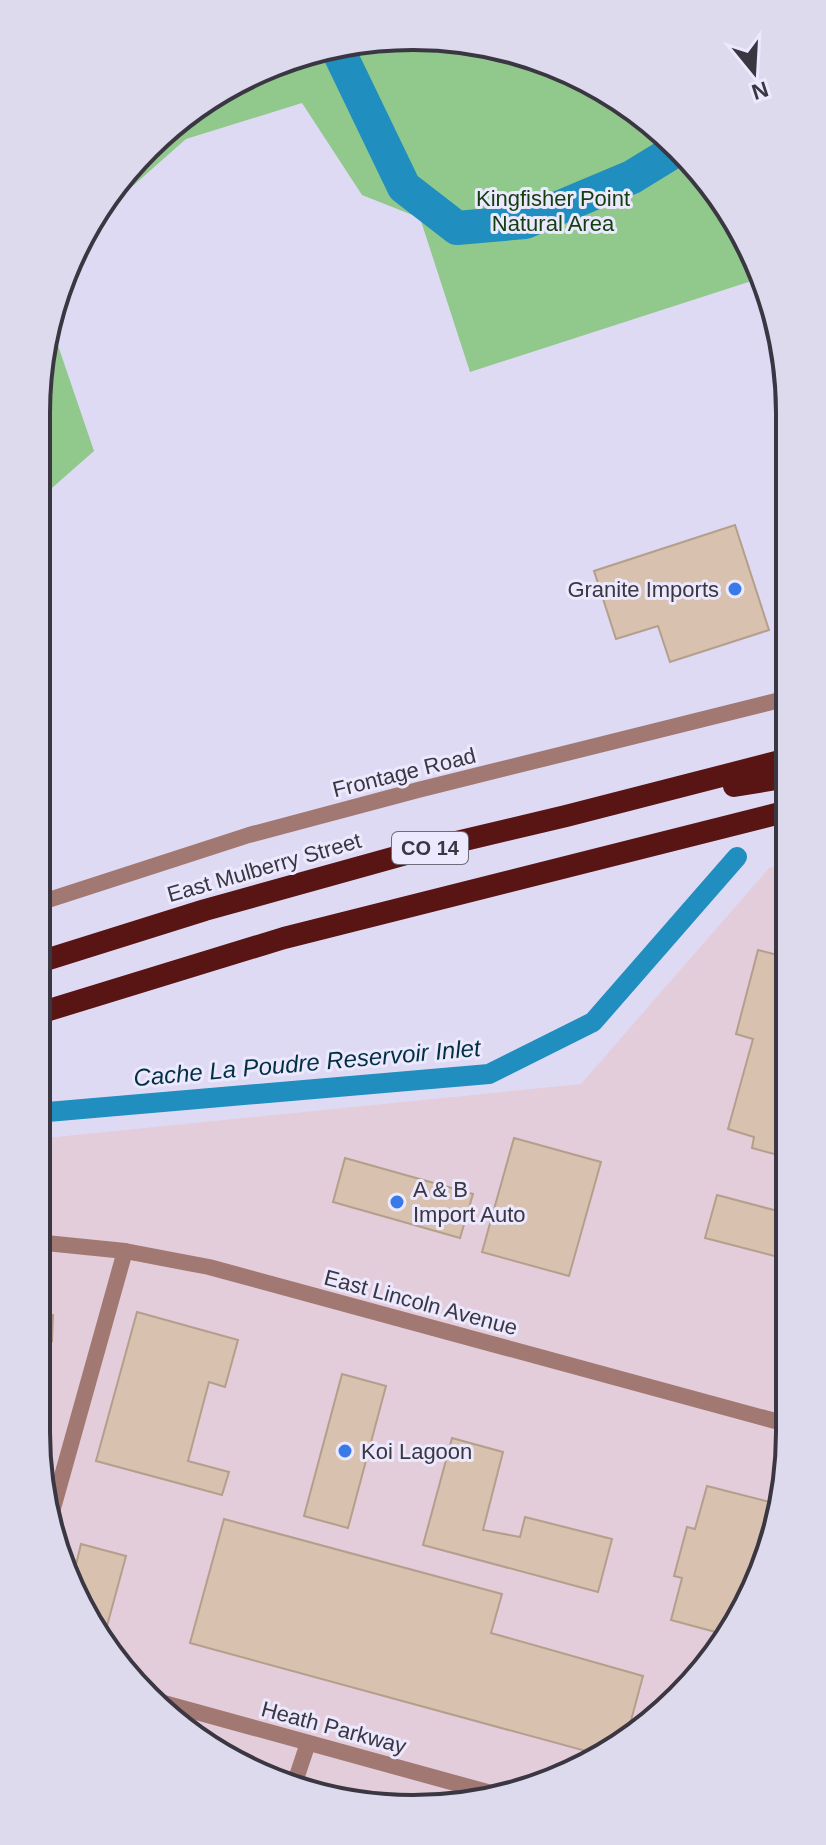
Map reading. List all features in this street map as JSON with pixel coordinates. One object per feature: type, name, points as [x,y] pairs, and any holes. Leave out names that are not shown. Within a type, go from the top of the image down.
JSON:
[{"type":"highway","name":"East Mulberry Street","points":[[50,959],[205,910],[410,853],[776,762]]},
{"type":"highway","points":[[566,816],[776,779]]},
{"type":"highway","name":"CO 14","points":[[50,1010],[284,938],[776,814]]},
{"type":"street","name":"Frontage Road","points":[[50,899],[249,835],[776,701]]},
{"type":"street","name":"East Lincoln Avenue","points":[[50,1243],[125,1251],[209,1267],[776,1421]]},
{"type":"street","points":[[56,1497],[125,1251]]},
{"type":"street","name":"Heath Parkway","points":[[175,1706],[477,1789]]},
{"type":"street","points":[[297,1776],[308,1743]]},
{"type":"shaded area","points":[[776,866],[775,1456],[769,1503],[757,1549],[739,1593],[715,1634],[670,1689],[615,1734],[574,1758],[530,1776],[484,1788],[413,1795],[342,1788],[296,1776],[252,1758],[211,1734],[156,1689],[111,1634],[87,1593],[62,1526],[53,1479],[50,1432],[50,1138],[581,1084],[769,868]]},
{"type":"green space","name":"Kingfisher Point Natural Area","points":[[413,50],[460,53],[507,62],[574,87],[615,111],[670,156],[715,211],[739,252],[751,281],[470,372],[420,218],[362,195],[302,103],[186,139],[123,194],[156,156],[211,111],[252,87],[296,69],[366,53]]},
{"type":"green space","points":[[57,342],[94,451],[50,490],[51,389]]},
{"type":"building","points":[[735,525],[769,630],[670,662],[658,626],[616,639],[594,571]]},
{"type":"building","points":[[758,950],[776,955],[776,1154],[752,1148],[754,1137],[728,1129],[753,1039],[736,1034]]},
{"type":"building","points":[[514,1138],[601,1162],[569,1276],[482,1252]]},
{"type":"building","points":[[345,1158],[473,1194],[460,1238],[333,1202]]},
{"type":"building","points":[[717,1195],[776,1211],[776,1256],[705,1238]]},
{"type":"building","points":[[137,1312],[238,1340],[225,1387],[209,1382],[188,1461],[229,1472],[222,1495],[96,1461]]},
{"type":"building","points":[[50,1315],[53,1315],[50,1340]]},
{"type":"building","name":"Koi Lagoon","points":[[342,1374],[386,1386],[348,1528],[304,1516]]},
{"type":"building","points":[[452,1438],[503,1452],[483,1530],[520,1537],[525,1517],[612,1539],[598,1592],[423,1545]]},
{"type":"building","points":[[707,1486],[769,1502],[757,1549],[739,1593],[716,1632],[671,1620],[682,1578],[674,1576],[687,1527],[695,1529]]},
{"type":"building","points":[[224,1519],[502,1594],[491,1633],[643,1676],[630,1723],[586,1751],[190,1643]]},
{"type":"building","points":[[81,1544],[126,1556],[107,1627],[87,1593],[76,1566]]},
{"type":"waterway","points":[[341,57],[404,187],[457,228],[525,222],[632,177],[668,155]]},
{"type":"waterway","name":"Cache La Poudre Reservoir Inlet","points":[[50,1112],[489,1074],[593,1022],[737,857]]},
{"type":"place","name":"Granite Imports","points":[[735,589]]},
{"type":"place","name":"A & B Import Auto","points":[[397,1202]]},
{"type":"place","name":"Koi Lagoon","points":[[345,1451]]}]
